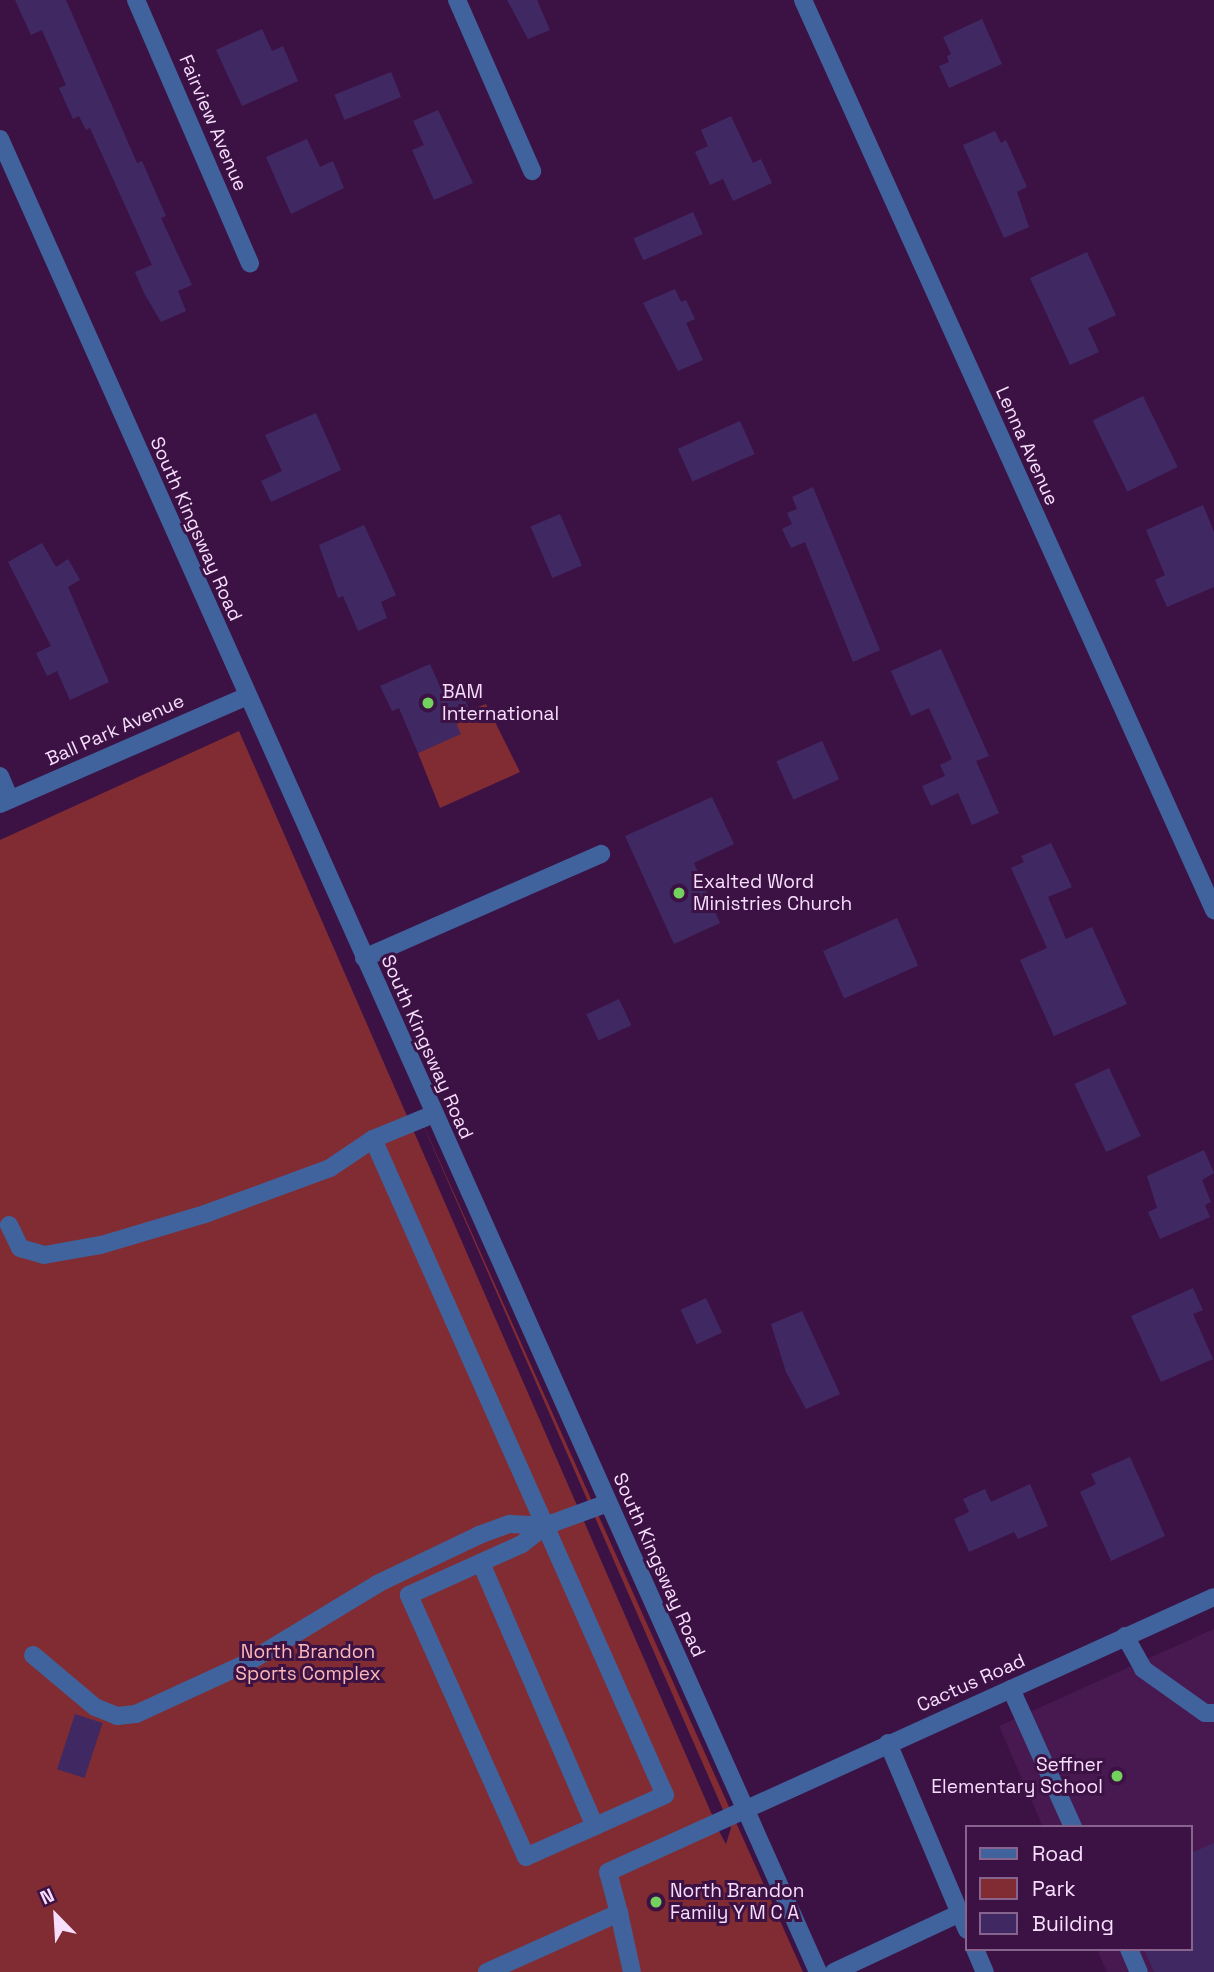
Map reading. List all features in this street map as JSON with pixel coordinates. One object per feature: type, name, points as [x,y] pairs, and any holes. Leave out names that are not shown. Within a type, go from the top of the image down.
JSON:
[{"type":"street","name":"Fairview Avenue","points":[[136,0],[250,263]]},
{"type":"street","points":[[457,0],[532,172]]},
{"type":"street","name":"Lenna Avenue","points":[[803,0],[1214,910]]},
{"type":"street","name":"South Kingsway Road","points":[[0,139],[818,1972]]},
{"type":"street","name":"Ball Park Avenue","points":[[5,801],[247,696]]},
{"type":"street","points":[[0,776],[5,801]]},
{"type":"street","points":[[364,958],[601,854]]},
{"type":"street","points":[[9,1225],[20,1248],[44,1255],[101,1245],[205,1214],[330,1168],[373,1139],[434,1114]]},
{"type":"street","points":[[373,1139],[545,1526],[665,1795],[526,1857],[409,1595],[522,1544],[545,1526],[608,1503]]},
{"type":"street","points":[[33,1656],[95,1707],[117,1716],[136,1714],[247,1663],[379,1583],[479,1535],[510,1524],[545,1526]]},
{"type":"street","points":[[481,1563],[596,1826]]},
{"type":"street","name":"Cactus Road","points":[[619,1913],[608,1872],[1214,1597]]},
{"type":"street","points":[[1125,1636],[1143,1669],[1205,1713],[1214,1713]]},
{"type":"street","points":[[1011,1689],[1072,1825]]},
{"type":"street","points":[[834,1972],[964,1922],[888,1743]]},
{"type":"street","points":[[487,1972],[619,1913],[632,1972]]},
{"type":"street","points":[[976,1951],[985,1972]]},
{"type":"street","points":[[1130,1951],[1139,1972]]},
{"type":"shaded area","name":"Seffner Elementary School","points":[[1214,1629],[1214,1972],[1107,1972],[1098,1951],[1193,1951],[1193,1825],[1042,1825],[999,1726]]},
{"type":"green space","points":[[486,704],[520,772],[440,808],[418,753],[460,733],[456,724],[472,718],[470,710]]},
{"type":"green space","name":"North Brandon Sports Complex","points":[[239,731],[720,1833],[726,1844],[731,1828],[414,1104],[803,1972],[0,1972],[0,840]]},
{"type":"building","points":[[15,0],[66,0],[137,163],[142,161],[166,216],[161,218],[192,285],[178,291],[186,311],[161,322],[144,293],[135,272],[152,265],[90,128],[86,130],[79,116],[73,119],[59,88],[66,85],[42,30],[31,35]]},
{"type":"building","points":[[507,0],[537,0],[550,30],[528,39]]},
{"type":"building","points":[[982,19],[1002,64],[949,88],[939,66],[949,62],[947,56],[951,54],[943,37]]},
{"type":"building","points":[[262,29],[272,51],[283,46],[298,81],[242,106],[216,50]]},
{"type":"building","points":[[391,72],[401,97],[345,120],[334,95]]},
{"type":"building","points":[[438,110],[473,183],[434,200],[412,150],[424,145],[413,121]]},
{"type":"building","points":[[731,116],[753,163],[761,159],[772,183],[733,201],[723,179],[710,185],[695,152],[708,146],[701,130]]},
{"type":"building","points":[[995,131],[1001,143],[1006,140],[1027,187],[1017,192],[1029,227],[1004,238],[963,145]]},
{"type":"building","points":[[307,139],[320,167],[333,161],[344,188],[291,214],[266,157]]},
{"type":"building","points":[[693,212],[703,234],[643,260],[634,238]]},
{"type":"building","points":[[1087,252],[1116,315],[1088,328],[1099,352],[1070,365],[1030,278]]},
{"type":"building","points":[[675,289],[681,302],[686,300],[695,319],[686,323],[703,360],[678,371],[643,303]]},
{"type":"building","points":[[1143,396],[1178,467],[1127,492],[1093,421]]},
{"type":"building","points":[[316,413],[341,470],[271,502],[261,481],[282,471],[265,435]]},
{"type":"building","points":[[740,421],[755,454],[693,482],[678,449]]},
{"type":"building","points":[[813,487],[880,650],[853,662],[805,542],[791,548],[782,529],[792,524],[787,513],[797,509],[792,497]]},
{"type":"building","points":[[1203,505],[1214,532],[1214,587],[1167,607],[1155,580],[1165,575],[1146,530]]},
{"type":"building","points":[[560,514],[582,566],[552,578],[531,527]]},
{"type":"building","points":[[364,525],[396,595],[381,602],[387,618],[358,631],[343,596],[338,598],[319,545]]},
{"type":"building","points":[[42,543],[56,567],[68,559],[80,580],[68,587],[109,682],[70,700],[57,671],[47,676],[36,653],[51,646],[8,562]]},
{"type":"building","points":[[941,649],[989,756],[976,761],[999,813],[972,825],[958,793],[931,806],[922,786],[945,776],[940,765],[952,759],[929,708],[911,716],[891,671]]},
{"type":"building","name":"BAM International","points":[[430,664],[445,698],[461,691],[473,717],[456,724],[461,734],[418,753],[399,708],[392,711],[380,686]]},
{"type":"building","points":[[822,741],[839,779],[793,800],[776,761]]},
{"type":"building","name":"Exalted Word Ministries Church","points":[[712,797],[734,844],[694,863],[720,923],[674,944],[625,836]]},
{"type":"building","points":[[1051,843],[1072,887],[1048,897],[1066,939],[1092,927],[1127,1004],[1054,1036],[1020,960],[1047,948],[1011,868],[1024,862],[1021,856]]},
{"type":"building","points":[[897,918],[918,966],[844,998],[823,951]]},
{"type":"building","points":[[619,999],[631,1025],[599,1040],[586,1014]]},
{"type":"building","points":[[1109,1068],[1141,1136],[1106,1152],[1075,1084]]},
{"type":"building","points":[[1204,1150],[1214,1173],[1202,1180],[1211,1202],[1205,1205],[1210,1217],[1160,1239],[1148,1212],[1157,1208],[1147,1176]]},
{"type":"building","points":[[1193,1288],[1203,1310],[1193,1314],[1213,1359],[1161,1382],[1131,1316]]},
{"type":"building","points":[[706,1298],[722,1332],[697,1344],[681,1310]]},
{"type":"building","points":[[802,1311],[840,1394],[806,1409],[786,1372],[771,1324]]},
{"type":"building","points":[[1130,1457],[1165,1536],[1111,1561],[1080,1492],[1096,1484],[1091,1474]]},
{"type":"building","points":[[1030,1484],[1048,1526],[1018,1539],[1014,1532],[969,1552],[954,1519],[969,1512],[963,1499],[985,1489],[991,1502]]},
{"type":"building","points":[[75,1714],[103,1723],[85,1778],[57,1769]]},
{"type":"building","points":[[1214,1843],[1214,1972],[1154,1972],[1145,1951],[1193,1951],[1193,1852]]},
{"type":"place","name":"BAM International","points":[[428,703]]},
{"type":"place","name":"Exalted Word Ministries Church","points":[[679,893]]},
{"type":"place","name":"Seffner Elementary School","points":[[1117,1776]]},
{"type":"place","name":"North Brandon Family Y M C A","points":[[656,1902]]}]
